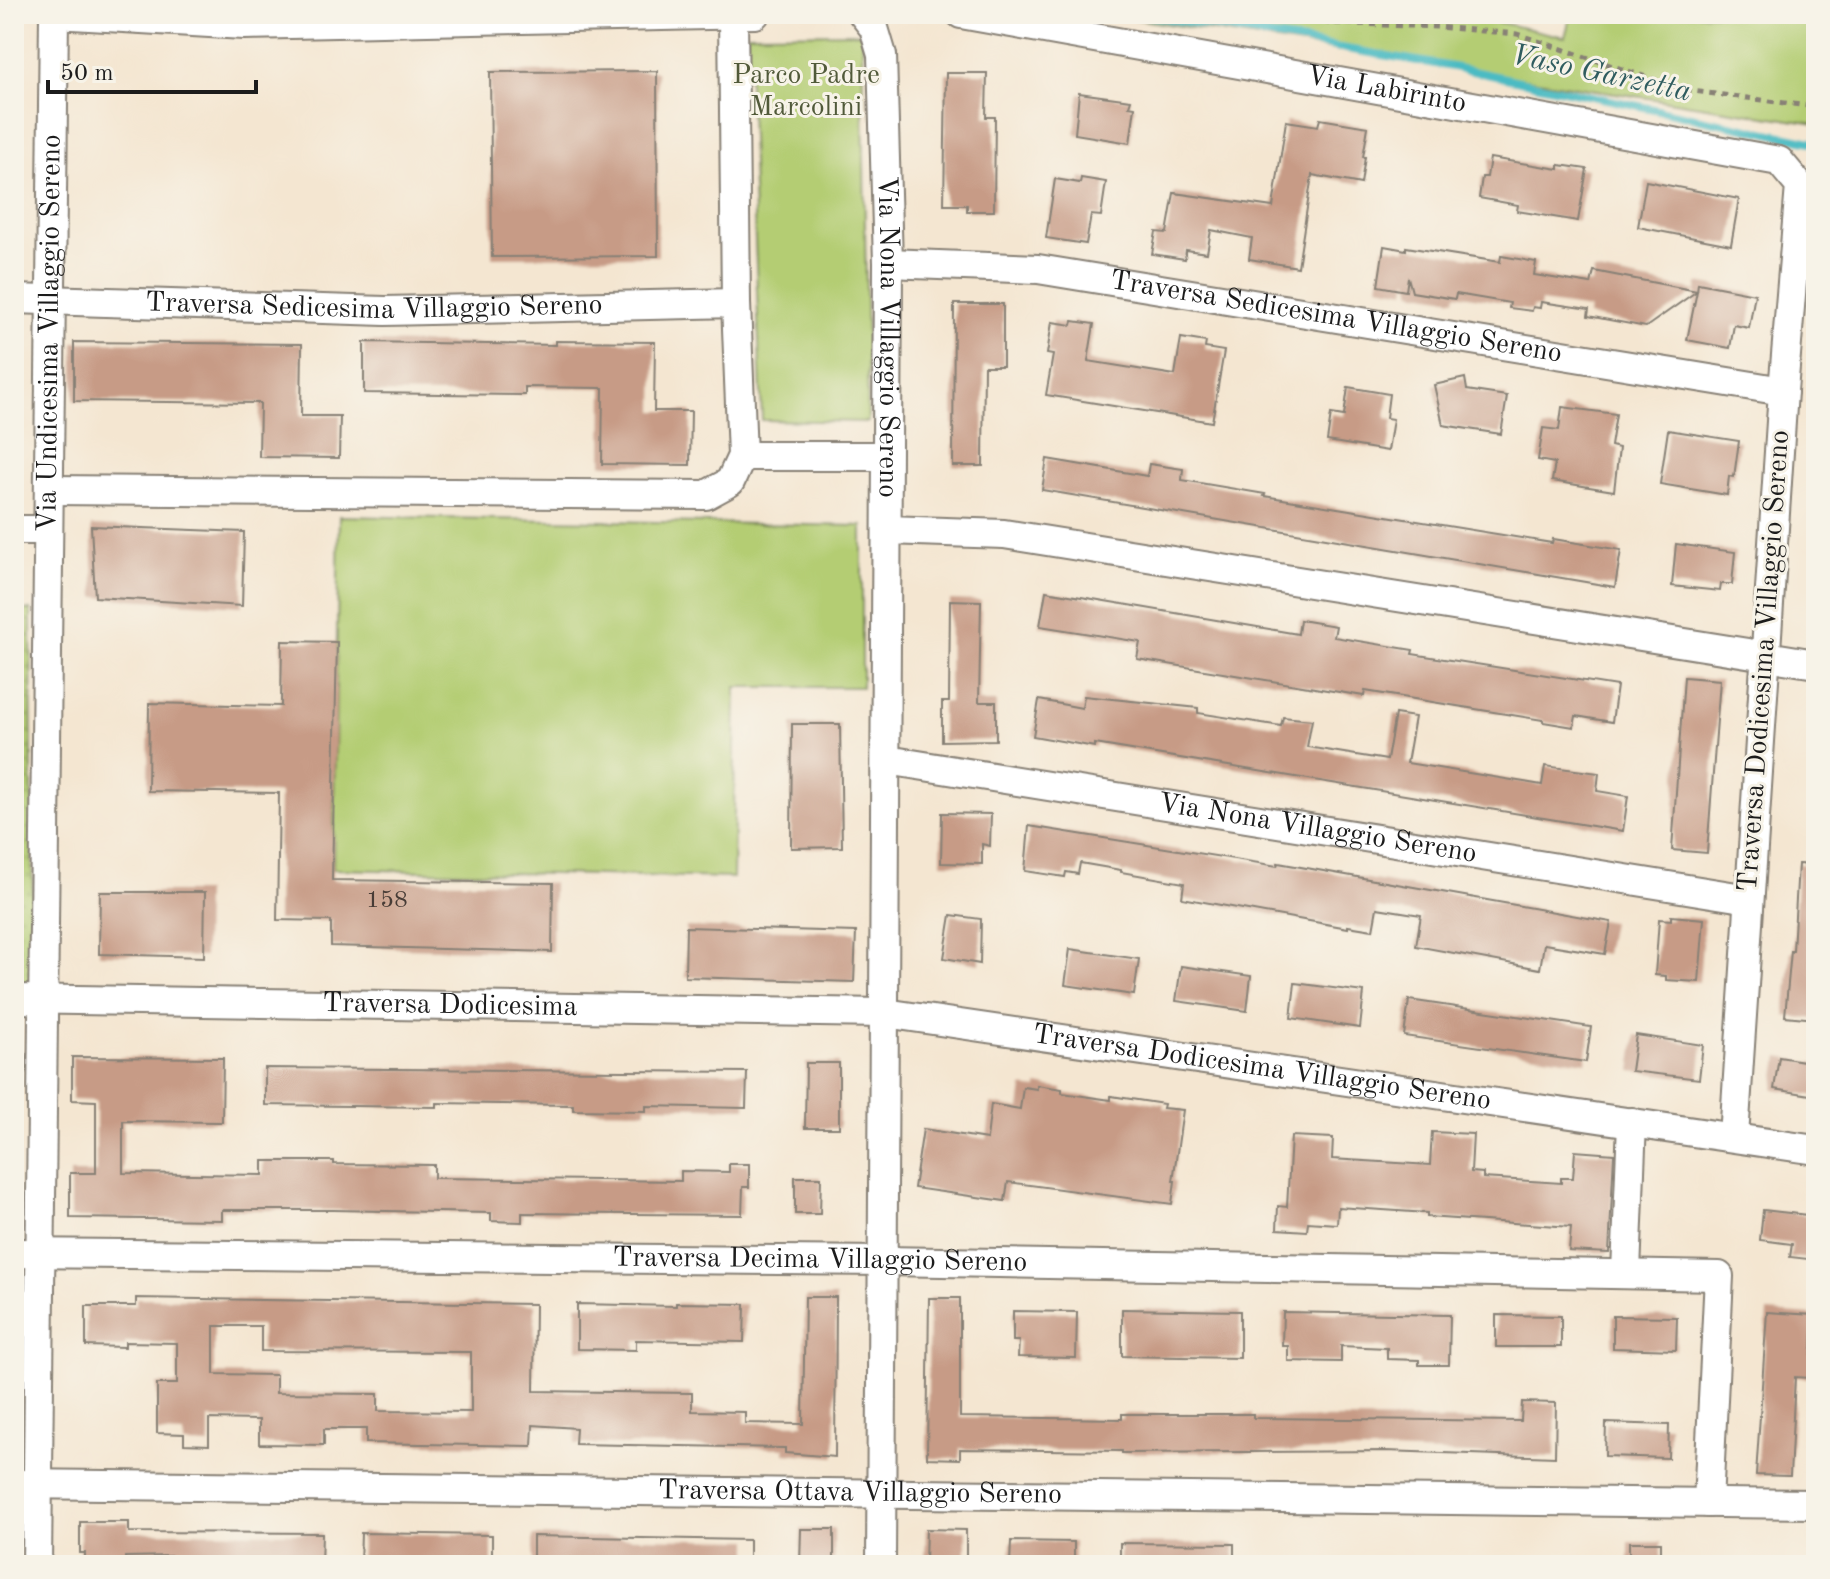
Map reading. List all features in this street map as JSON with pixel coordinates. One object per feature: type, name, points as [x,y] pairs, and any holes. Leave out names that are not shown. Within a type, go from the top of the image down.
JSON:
[{"type":"street","points":[[50,490],[706,495],[730,482],[742,456],[736,303],[740,14],[244,25],[55,14]]},
{"type":"street","name":"Via Undicesima Villaggio Sereno","points":[[37,1565],[26,1484],[27,1253],[45,999],[49,300],[55,14]]},
{"type":"street","name":"Via Nona Villaggio Sereno","points":[[863,14],[874,28],[882,55],[888,263],[881,1565]]},
{"type":"street","name":"Via Labirinto","points":[[961,14],[1779,161],[1800,186]]},
{"type":"street","name":"Traversa Dodicesima Villaggio Sereno","points":[[1734,1137],[1783,391],[1800,186]]},
{"type":"street","name":"Traversa Sedicesima Villaggio Sereno","points":[[888,263],[1038,269],[1783,391]]},
{"type":"street","name":"Traversa Sedicesima Villaggio Sereno","points":[[14,299],[385,311],[736,303]]},
{"type":"street","points":[[742,456],[886,456]]},
{"type":"street","points":[[14,530],[48,530]]},
{"type":"street","points":[[887,530],[1004,534],[1816,664]]},
{"type":"street","name":"Via Nona Villaggio Sereno","points":[[887,760],[1749,899]]},
{"type":"street","name":"Traversa Dodicesima","points":[[14,999],[885,1013]]},
{"type":"street","name":"Traversa Dodicesima Villaggio Sereno","points":[[885,1013],[1816,1150]]},
{"type":"street","points":[[1626,1272],[1632,1122]]},
{"type":"street","name":"Traversa Decima Villaggio Sereno","points":[[27,1253],[884,1261],[1719,1276],[1708,1503]]},
{"type":"street","name":"Traversa Ottava Villaggio Sereno","points":[[26,1484],[1816,1504]]},
{"type":"path","points":[[1288,14],[1328,23],[1517,34],[1685,90],[1816,107]]},
{"type":"green space","points":[[1103,14],[1461,14],[1565,37],[1571,14],[1768,14],[1816,26],[1816,124]]},
{"type":"green space","name":"Parco Padre Marcolini","points":[[862,33],[868,422],[762,420],[747,34]]},
{"type":"green space","points":[[339,516],[862,526],[862,687],[736,687],[733,878],[333,869]]},
{"type":"green space","points":[[14,610],[31,610],[33,982],[14,982]]},
{"type":"building","points":[[657,71],[658,256],[492,257],[490,72]]},
{"type":"building","points":[[946,73],[987,73],[986,117],[995,117],[994,211],[967,211],[967,205],[944,205]]},
{"type":"building","points":[[1079,93],[1131,100],[1129,106],[1135,107],[1130,143],[1075,134]]},
{"type":"building","points":[[1320,119],[1368,127],[1361,184],[1312,175],[1298,267],[1249,259],[1252,238],[1211,230],[1207,253],[1186,250],[1185,259],[1152,254],[1156,232],[1167,233],[1174,193],[1273,207],[1286,121],[1318,126]]},
{"type":"building","points":[[1490,158],[1559,169],[1559,165],[1587,169],[1578,221],[1517,211],[1518,205],[1479,198],[1482,177],[1487,177]]},
{"type":"building","points":[[1081,178],[1106,182],[1101,216],[1091,215],[1086,244],[1046,238],[1055,179],[1080,183]]},
{"type":"building","points":[[1646,181],[1739,199],[1731,245],[1638,227]]},
{"type":"building","points":[[1384,246],[1500,262],[1501,256],[1536,262],[1534,275],[1591,284],[1594,271],[1697,291],[1646,327],[1588,316],[1589,309],[1541,302],[1540,308],[1533,307],[1532,311],[1509,308],[1510,303],[1456,294],[1455,299],[1412,292],[1408,277],[1406,291],[1378,286]]},
{"type":"building","points":[[1698,283],[1755,294],[1749,328],[1734,325],[1730,348],[1687,340]]},
{"type":"building","points":[[954,304],[1003,304],[1003,366],[984,366],[983,466],[953,466]]},
{"type":"building","points":[[1073,321],[1094,324],[1088,361],[1175,375],[1181,338],[1206,342],[1205,348],[1224,351],[1212,422],[1046,395],[1053,355],[1047,354],[1052,322],[1072,325]]},
{"type":"building","points":[[556,341],[655,342],[654,411],[691,411],[690,465],[602,464],[603,388],[525,387],[525,395],[364,393],[364,342],[556,345]]},
{"type":"building","points":[[74,342],[302,344],[301,416],[340,416],[339,458],[259,457],[260,403],[74,401]]},
{"type":"building","points":[[1465,378],[1467,390],[1507,396],[1501,434],[1443,425],[1434,385]]},
{"type":"building","points":[[1348,387],[1389,394],[1386,418],[1393,419],[1388,451],[1327,441],[1331,414],[1344,416]]},
{"type":"building","points":[[1562,407],[1616,414],[1611,446],[1619,448],[1614,491],[1552,481],[1555,463],[1538,460],[1543,428],[1559,430]]},
{"type":"building","points":[[1668,430],[1739,441],[1734,477],[1729,476],[1727,495],[1660,484]]},
{"type":"building","points":[[1047,459],[1147,476],[1149,464],[1183,469],[1182,480],[1264,496],[1552,543],[1553,539],[1621,550],[1615,587],[1042,490]]},
{"type":"building","points":[[91,526],[244,532],[242,606],[95,597]]},
{"type":"building","points":[[1676,544],[1735,552],[1732,584],[1721,584],[1720,591],[1672,586]]},
{"type":"building","points":[[1046,591],[1298,634],[1300,620],[1336,626],[1334,637],[1413,650],[1412,654],[1617,686],[1612,722],[1576,716],[1574,727],[1365,691],[1364,696],[1137,659],[1140,642],[1040,626]]},
{"type":"building","points":[[950,600],[981,601],[979,702],[996,702],[996,740],[942,741],[942,702],[949,702]]},
{"type":"building","points":[[282,641],[337,642],[332,880],[553,883],[552,952],[331,946],[331,921],[277,920],[279,793],[148,791],[149,703],[281,706]]},
{"type":"building","points":[[1684,677],[1720,680],[1707,853],[1672,850]]},
{"type":"building","points":[[1084,696],[1198,708],[1198,713],[1281,726],[1283,717],[1312,720],[1307,747],[1387,760],[1395,714],[1415,717],[1407,763],[1542,785],[1545,766],[1599,773],[1597,791],[1628,796],[1623,831],[1033,736],[1039,700],[1082,708]]},
{"type":"building","points":[[792,724],[840,724],[842,847],[791,848]]},
{"type":"building","points":[[942,813],[991,814],[990,846],[982,844],[982,864],[941,863]]},
{"type":"building","points":[[1029,826],[1277,866],[1278,863],[1611,922],[1605,954],[1544,944],[1540,969],[1416,946],[1421,915],[1377,908],[1373,930],[1348,928],[1182,898],[1184,883],[1121,870],[1080,863],[1078,874],[1066,872],[1065,877],[1025,871]]},
{"type":"building","points":[[1798,864],[1816,865],[1816,1019],[1785,1016],[1793,951]]},
{"type":"building","points":[[100,892],[205,892],[204,957],[99,954]]},
{"type":"building","points":[[951,915],[981,919],[980,964],[944,958]]},
{"type":"building","points":[[1671,916],[1704,919],[1699,982],[1666,980],[1666,976],[1655,975],[1659,919],[1671,920]]},
{"type":"building","points":[[686,927],[856,932],[854,982],[685,977]]},
{"type":"building","points":[[1070,949],[1139,959],[1134,995],[1065,985]]},
{"type":"building","points":[[1181,966],[1251,976],[1247,1011],[1176,1001]]},
{"type":"building","points":[[1295,983],[1364,992],[1360,1028],[1291,1018]]},
{"type":"building","points":[[1409,1000],[1591,1027],[1586,1062],[1404,1036]]},
{"type":"building","points":[[1636,1035],[1703,1045],[1699,1079],[1631,1071]]},
{"type":"building","points":[[72,1057],[223,1058],[222,1122],[123,1121],[123,1173],[263,1175],[263,1161],[334,1161],[334,1164],[434,1165],[434,1178],[681,1181],[681,1171],[729,1172],[729,1164],[749,1164],[749,1187],[743,1187],[742,1215],[522,1213],[522,1222],[491,1221],[491,1213],[222,1210],[222,1220],[70,1218],[70,1173],[96,1173],[96,1101],[72,1100]]},
{"type":"building","points":[[1779,1057],[1816,1063],[1816,1096],[1774,1089]]},
{"type":"building","points":[[806,1063],[839,1063],[839,1128],[805,1128]]},
{"type":"building","points":[[265,1068],[747,1072],[746,1108],[646,1106],[646,1111],[573,1110],[573,1105],[265,1105]]},
{"type":"building","points":[[1037,1085],[1062,1089],[1062,1093],[1111,1100],[1111,1096],[1183,1110],[1172,1204],[1008,1182],[1005,1201],[914,1188],[923,1129],[987,1139],[991,1104],[1020,1109],[1023,1087],[1037,1089]]},
{"type":"building","points":[[1432,1132],[1473,1134],[1471,1172],[1483,1173],[1483,1178],[1561,1183],[1561,1178],[1573,1178],[1575,1151],[1614,1154],[1609,1253],[1569,1251],[1571,1227],[1427,1217],[1427,1213],[1338,1207],[1337,1224],[1308,1222],[1307,1231],[1277,1229],[1278,1206],[1287,1207],[1291,1136],[1333,1138],[1332,1159],[1430,1165]]},
{"type":"building","points":[[795,1177],[821,1177],[820,1214],[795,1214]]},
{"type":"building","points":[[1763,1210],[1816,1216],[1816,1260],[1790,1257],[1792,1244],[1760,1240]]},
{"type":"building","points":[[805,1297],[836,1297],[835,1457],[785,1453],[785,1448],[575,1444],[576,1428],[533,1425],[532,1446],[366,1443],[366,1429],[324,1429],[324,1445],[259,1444],[259,1420],[209,1419],[209,1445],[184,1444],[184,1434],[157,1433],[157,1384],[177,1384],[177,1343],[125,1342],[125,1347],[86,1346],[86,1306],[136,1306],[136,1298],[535,1304],[534,1391],[692,1393],[692,1411],[745,1412],[745,1423],[803,1424]],"holes":[[[214,1326],[261,1326],[261,1351],[471,1352],[471,1412],[378,1411],[378,1394],[276,1393],[276,1375],[214,1374]]]},
{"type":"building","points":[[929,1298],[960,1298],[960,1417],[1122,1419],[1122,1414],[1253,1414],[1253,1418],[1521,1421],[1522,1402],[1556,1403],[1555,1457],[1385,1451],[1122,1453],[960,1449],[960,1459],[927,1458]]},
{"type":"building","points":[[676,1303],[745,1304],[744,1342],[636,1340],[636,1350],[577,1349],[577,1304],[676,1306]]},
{"type":"building","points":[[1122,1309],[1240,1311],[1240,1358],[1122,1356]]},
{"type":"building","points":[[1013,1311],[1077,1312],[1076,1358],[1018,1357],[1019,1341],[1013,1341]]},
{"type":"building","points":[[1283,1312],[1450,1315],[1449,1365],[1419,1365],[1419,1360],[1387,1359],[1387,1348],[1341,1346],[1341,1362],[1288,1361],[1288,1346],[1282,1346]]},
{"type":"building","points":[[1767,1312],[1814,1315],[1810,1378],[1795,1377],[1790,1476],[1756,1475]]},
{"type":"building","points":[[1496,1315],[1561,1316],[1561,1347],[1496,1347]]},
{"type":"building","points":[[1613,1316],[1677,1317],[1676,1350],[1613,1348]]},
{"type":"building","points":[[1606,1423],[1669,1425],[1668,1458],[1605,1456]]},
{"type":"building","points":[[80,1522],[129,1522],[129,1532],[322,1533],[321,1565],[170,1565],[170,1556],[125,1557],[125,1565],[85,1565],[85,1553],[80,1553]]},
{"type":"building","points":[[801,1529],[834,1529],[834,1565],[800,1565]]},
{"type":"building","points":[[926,1529],[966,1530],[966,1565],[925,1565]]},
{"type":"building","points":[[361,1533],[492,1535],[492,1565],[360,1565]]},
{"type":"building","points":[[533,1536],[749,1540],[749,1565],[533,1565]]},
{"type":"building","points":[[1011,1541],[1074,1542],[1074,1565],[1010,1565]]},
{"type":"building","points":[[1629,1542],[1661,1542],[1661,1565],[1629,1565]]},
{"type":"building","points":[[1120,1543],[1234,1544],[1234,1565],[1120,1565]]},
{"type":"waterway","name":"Vaso Garzetta","points":[[1140,14],[1453,67],[1816,143]]}]
